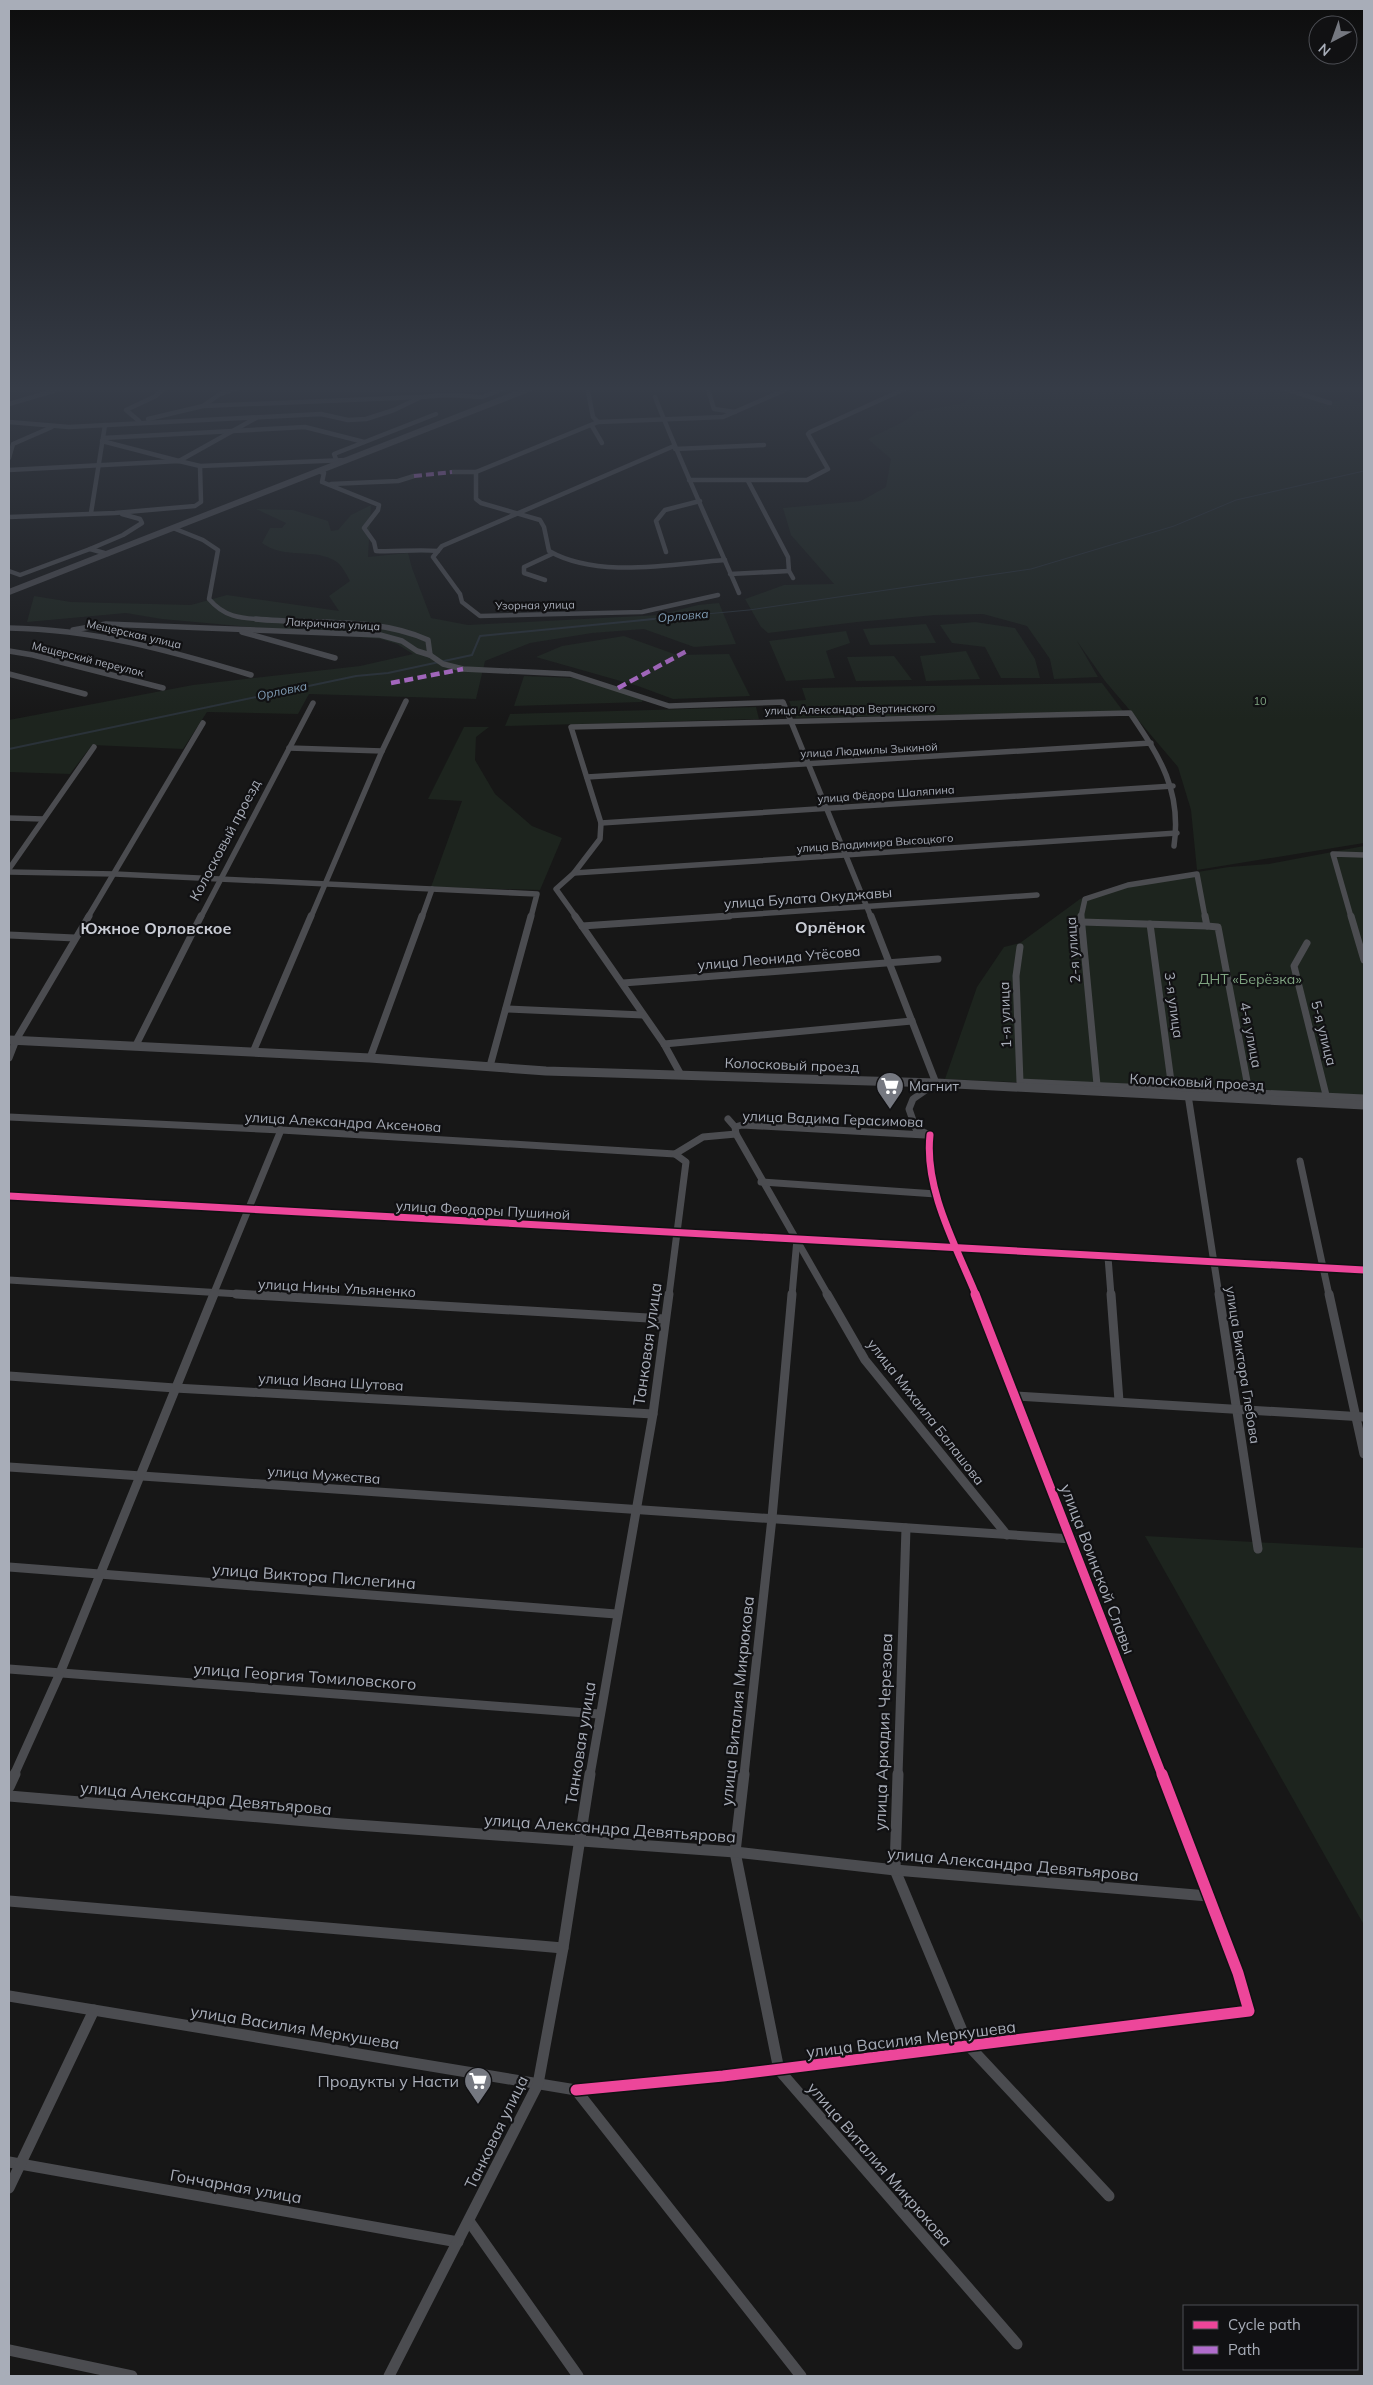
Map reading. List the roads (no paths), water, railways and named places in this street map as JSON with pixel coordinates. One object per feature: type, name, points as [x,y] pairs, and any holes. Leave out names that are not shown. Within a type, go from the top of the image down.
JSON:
[{"type":"main road","points":[[9,592],[251,497]]},
{"type":"street","points":[[91,513],[93,497]]},
{"type":"street","points":[[9,518],[115,513],[195,506],[201,502],[201,497]]},
{"type":"street","points":[[364,497],[379,504],[378,510],[364,528],[374,542],[376,551],[392,552],[417,549],[438,551],[442,546],[554,497]]},
{"type":"street","points":[[476,497],[482,503],[540,520],[544,528],[549,552],[593,567],[726,560]]},
{"type":"street","points":[[698,497],[726,560],[738,593]]},
{"type":"street","points":[[757,497],[788,557],[789,571],[793,578]]},
{"type":"street","points":[[666,552],[656,521],[665,510],[700,501]]},
{"type":"street","points":[[9,579],[90,549],[123,535],[142,523],[140,519],[115,513]]},
{"type":"street","points":[[173,528],[203,540],[218,550],[209,599],[213,606],[222,612],[242,618],[267,621],[394,627],[428,640],[432,657]]},
{"type":"street","points":[[90,549],[108,554]]},
{"type":"street","name":"Узорная улица","points":[[438,551],[433,557],[460,594],[462,602],[480,616],[642,612],[718,595]]},
{"type":"street","points":[[545,580],[524,573],[524,567],[552,554]]},
{"type":"street","points":[[9,571],[20,575]]},
{"type":"street","points":[[730,574],[789,571]]},
{"type":"street","name":"Лакричная улица","points":[[73,630],[106,624],[380,635],[402,641],[443,664],[463,669],[570,674],[669,706],[783,702],[789,721]]},
{"type":"street","name":"Мещерская улица","points":[[9,628],[73,630],[170,652],[251,675]]},
{"type":"street","name":"Лакричная улица","points":[[230,629],[335,658]]},
{"type":"street","name":"Мещерский переулок","points":[[9,651],[42,657],[163,688]]},
{"type":"street","points":[[9,674],[85,694]]},
{"type":"street","points":[[253,1052],[382,751],[406,701]]},
{"type":"street","name":"Колосковый проезд","points":[[136,1045],[220,879],[313,703]]},
{"type":"street","name":"улица Александра Вертинского","points":[[587,777],[571,727],[1130,713],[1152,743]]},
{"type":"street","points":[[789,721],[847,855],[865,906],[936,1083],[913,1099],[909,1109],[916,1129],[930,1135]]},
{"type":"street","points":[[9,1058],[12,1040],[115,874],[203,723]]},
{"type":"street","points":[[1152,743],[1173,786],[1177,833],[1174,846]]},
{"type":"street","name":"улица Людмилы Зыкиной","points":[[587,777],[1152,743]]},
{"type":"street","points":[[9,871],[94,747]]},
{"type":"street","points":[[289,748],[382,751]]},
{"type":"street","points":[[587,777],[601,822],[600,839],[574,873],[556,889],[664,1044],[681,1075]]},
{"type":"street","name":"улица Фёдора Шаляпина","points":[[601,822],[1173,786]]},
{"type":"street","points":[[9,818],[43,819]]},
{"type":"street","name":"улица Владимира Высоцкого","points":[[574,873],[1177,833]]},
{"type":"street","points":[[1364,855],[1333,854],[1364,960]]},
{"type":"street","points":[[9,871],[325,883],[537,894],[490,1066]]},
{"type":"street","name":"2-я улица","points":[[1097,1085],[1082,922],[1084,899],[1128,885],[1197,874],[1207,926]]},
{"type":"street","points":[[370,1058],[432,888]]},
{"type":"street","name":"улица Булата Окуджавы","points":[[582,926],[1037,895]]},
{"type":"street","points":[[1082,922],[1207,926]]},
{"type":"street","name":"3-я улица","points":[[1150,924],[1172,1089]]},
{"type":"street","name":"4-я улица","points":[[1207,926],[1218,927],[1249,1092]]},
{"type":"street","points":[[9,935],[75,938]]},
{"type":"street","name":"5-я улица","points":[[1307,943],[1294,966],[1327,1100]]},
{"type":"street","name":"1-я улица","points":[[1020,947],[1016,976],[1020,1082],[1097,1085]]},
{"type":"street","name":"улица Леонида Утёсова","points":[[623,984],[938,959]]},
{"type":"street","points":[[506,1009],[643,1015]]},
{"type":"street","points":[[664,1044],[912,1021]]},
{"type":"street","name":"Колосковый проезд","points":[[12,1040],[370,1058],[546,1071],[839,1082],[936,1083],[1327,1100],[1364,1105]]},
{"type":"street","points":[[1097,1085],[1282,1095],[1317,1093],[1327,1100],[1364,1098]]},
{"type":"street","name":"улица Виктора Глебова","points":[[1188,1095],[1258,1549]]},
{"type":"street","name":"улица Александра Аксенова","points":[[9,1117],[281,1130],[675,1154]]},
{"type":"street","name":"улица Михаила Балашова","points":[[728,1119],[761,1182],[797,1239],[865,1360],[1007,1535]]},
{"type":"street","name":"улица Вадима Герасимова","points":[[735,1131],[742,1125],[930,1135]]},
{"type":"street","points":[[9,1787],[60,1673],[131,1501],[138,1477],[247,1209],[281,1130]]},
{"type":"street","points":[[675,1154],[684,1152],[698,1139],[735,1131]]},
{"type":"street","name":"улица Воинской Славы","points":[[930,1135],[927,1152],[928,1168],[936,1194],[1072,1539],[1238,1973],[1249,2011]]},
{"type":"street","name":"Танковая улица","points":[[389,2376],[538,2084],[563,1948],[616,1614],[637,1509],[653,1414],[686,1162],[675,1154]]},
{"type":"street","points":[[1300,1160],[1360,1416],[1364,1454]]},
{"type":"street","points":[[761,1182],[936,1194]]},
{"type":"street","name":"улица Феодоры Пушиной","points":[[9,1196],[1364,1270]]},
{"type":"street","name":"улица Виталия Микрюкова","points":[[797,1239],[772,1518],[735,1852],[779,2070],[1017,2344]]},
{"type":"street","points":[[1108,1256],[1119,1401]]},
{"type":"street","name":"улица Нины Ульяненко","points":[[9,1280],[664,1319]]},
{"type":"street","name":"улица Ивана Шутова","points":[[9,1376],[175,1388],[653,1414]]},
{"type":"street","points":[[1015,1396],[1360,1416]]},
{"type":"street","name":"улица Мужества","points":[[9,1467],[1072,1539]]},
{"type":"street","name":"улица Аркадия Черезова","points":[[906,1528],[895,1870],[968,2045],[1109,2196]]},
{"type":"street","name":"улица Виктора Пислегина","points":[[9,1567],[616,1614]]},
{"type":"street","name":"улица Георгия Томиловского","points":[[9,1669],[599,1714]]},
{"type":"street","name":"улица Александра Девятьярова","points":[[9,1796],[342,1824],[735,1852],[895,1870],[1208,1896]]},
{"type":"street","points":[[9,1901],[563,1948]]},
{"type":"street","name":"улица Василия Меркушева","points":[[9,1996],[576,2090],[626,2087],[779,2070],[1249,2011]]},
{"type":"street","points":[[9,2188],[14,2163],[94,2010]]},
{"type":"street","points":[[576,2090],[801,2376]]},
{"type":"street","name":"Гончарная улица","points":[[14,2163],[458,2242]]},
{"type":"street","points":[[468,2221],[578,2376]]},
{"type":"street","points":[[9,2350],[132,2376]]},
{"type":"waterway","name":"Орловка","points":[[641,620],[749,610],[1031,569],[1174,526],[1236,500],[1248,497]]},
{"type":"waterway","name":"Орловка","points":[[9,749],[356,676],[388,673],[472,655],[480,636],[654,619]]},
{"type":"place","name":"Магнит","points":[[890,1110]]},
{"type":"place","name":"Продукты у Насти","points":[[478,2105]]},
{"type":"district","name":"Орлёнок","points":[[830,927]]},
{"type":"district","name":"Южное Орловское","points":[[156,928]]},
{"type":"park label","name":"10","points":[[1260,701]]},
{"type":"park label","name":"ДНТ «Берёзка»","points":[[1250,979]]}]
